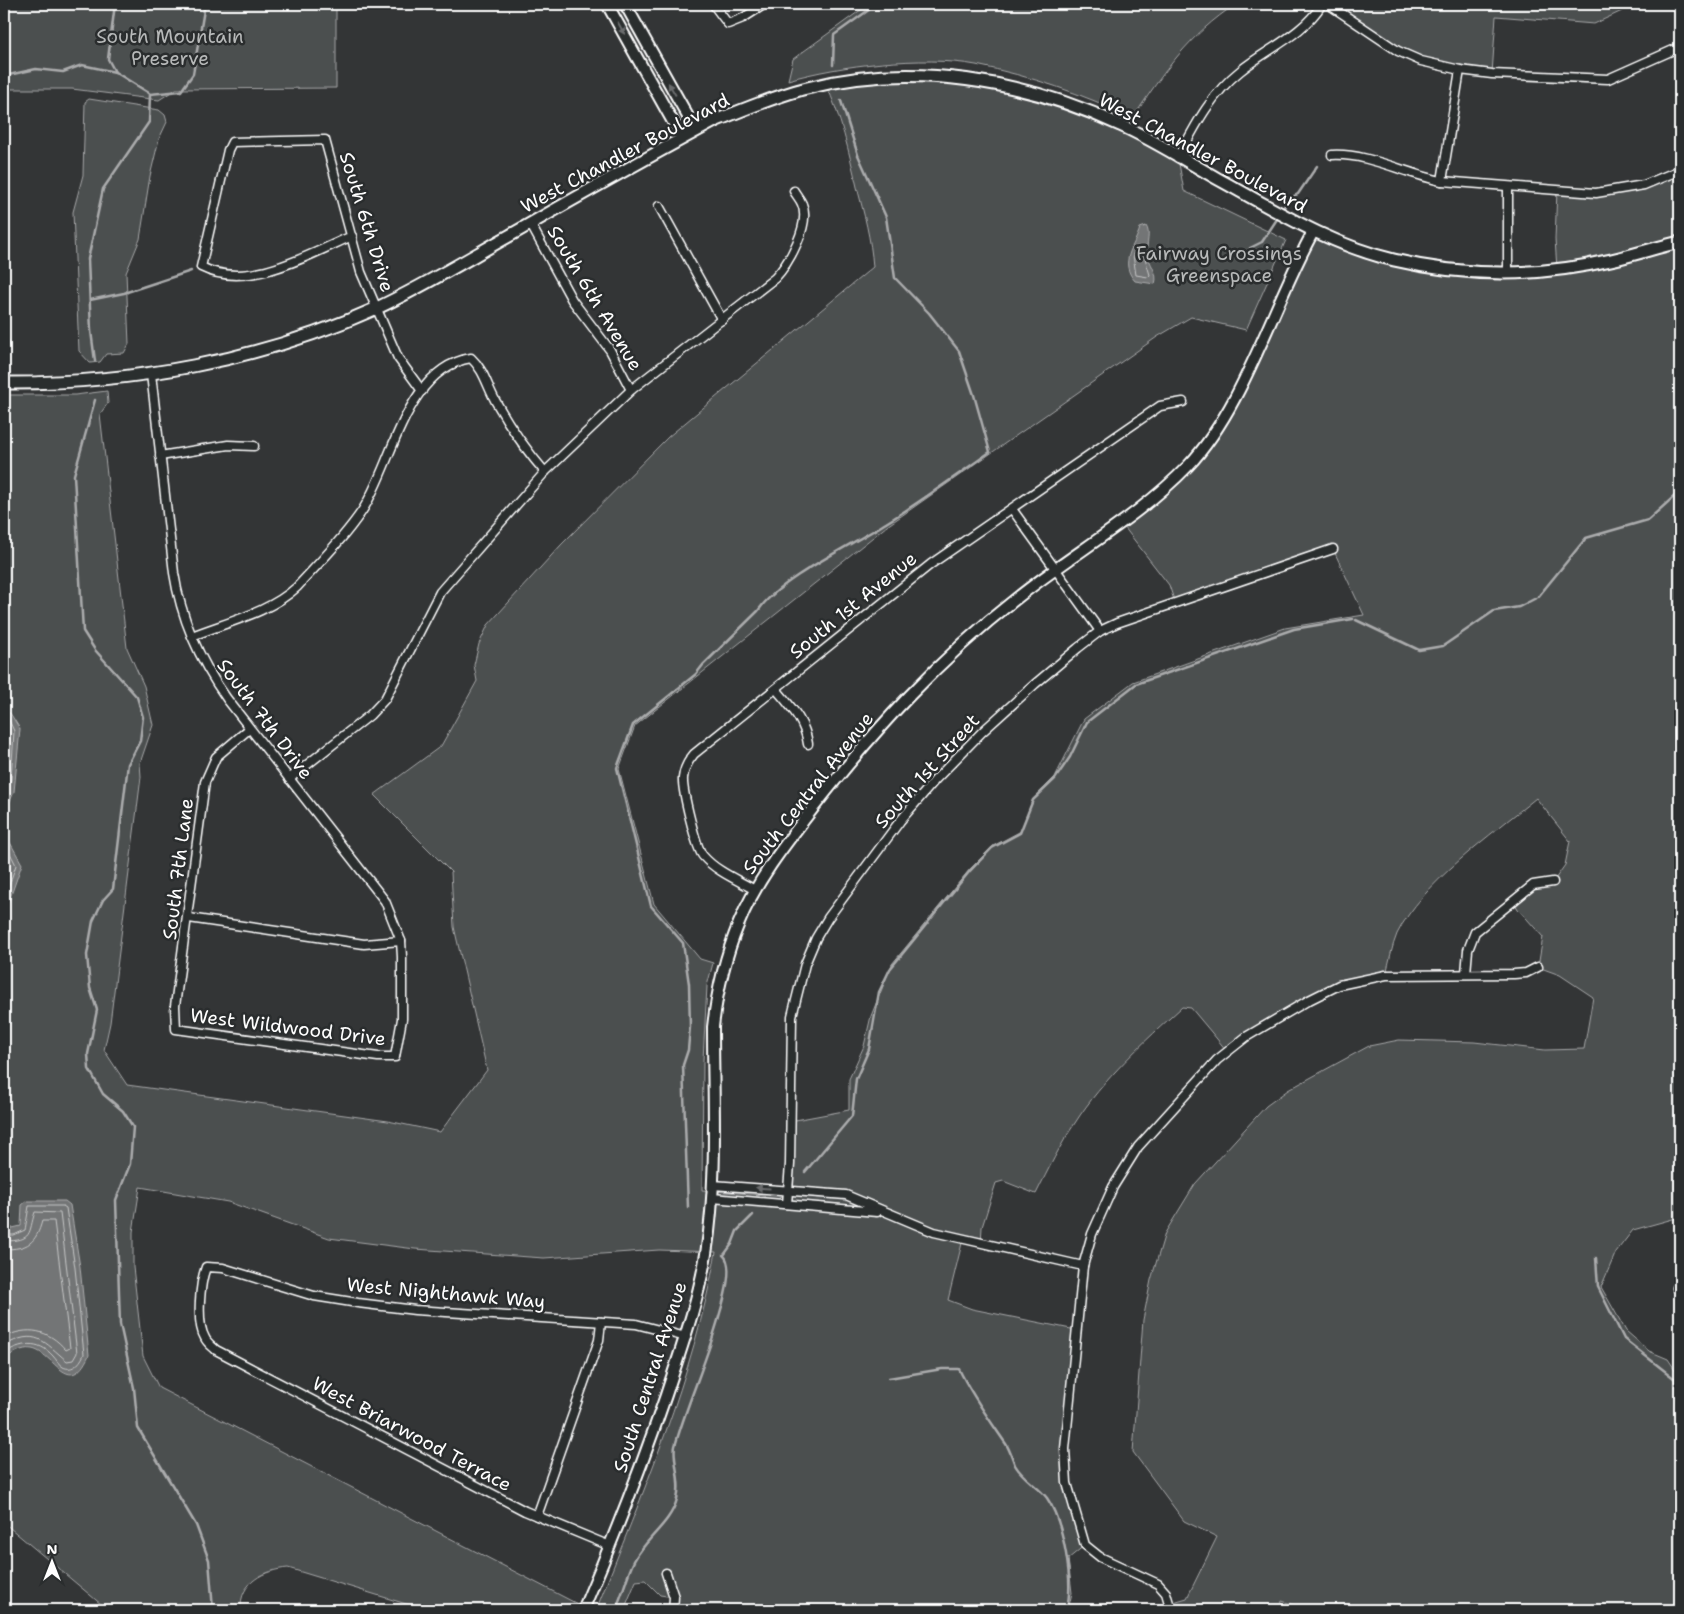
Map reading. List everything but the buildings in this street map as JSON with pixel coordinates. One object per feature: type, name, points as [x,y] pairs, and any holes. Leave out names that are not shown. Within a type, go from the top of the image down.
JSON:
[{"type":"main road","name":"West Chandler Boulevard","points":[[4,383],[106,380],[151,374],[250,352],[307,334],[377,308],[682,138],[757,104],[828,84],[898,76],[966,79],[1030,90],[1084,109],[1123,126],[1313,232],[1391,259],[1436,269],[1508,273],[1557,270],[1611,260],[1680,242]]},
{"type":"street","points":[[607,4],[682,138]]},
{"type":"street","points":[[625,4],[696,131]]},
{"type":"street","points":[[713,4],[728,24],[743,18],[765,4]]},
{"type":"street","points":[[1178,158],[1206,108],[1227,82],[1254,60],[1300,29],[1322,4]]},
{"type":"street","points":[[1328,4],[1398,51],[1421,61],[1460,70],[1608,79],[1680,47]]},
{"type":"street","points":[[1442,181],[1460,70]]},
{"type":"street","name":"South 6th Drive","points":[[352,236],[293,261],[256,273],[212,272],[201,267],[228,150],[232,142],[325,140],[352,236],[361,272],[398,358],[422,391]]},
{"type":"street","points":[[1332,155],[1358,156],[1418,176],[1442,181],[1596,193],[1644,185],[1680,170]]},
{"type":"street","points":[[1508,187],[1508,273]]},
{"type":"street","points":[[289,779],[370,715],[385,699],[440,592],[545,472],[631,390],[775,278],[792,255],[803,222],[803,205],[794,190]]},
{"type":"street","points":[[659,206],[722,320]]},
{"type":"street","name":"South 6th Avenue","points":[[530,224],[572,300],[610,350],[631,390]]},
{"type":"street","name":"South Central Avenue","points":[[583,1610],[610,1546],[686,1337],[706,1252],[712,1198],[713,1027],[715,1004],[720,978],[729,949],[755,890],[800,826],[882,723],[951,654],[1055,569],[1144,506],[1189,465],[1204,447],[1236,394],[1313,232]]},
{"type":"street","points":[[192,636],[264,608],[288,595],[297,587],[362,511],[406,415],[422,391],[456,360],[471,358],[480,366],[495,401],[522,446],[545,472]]},
{"type":"street","name":"South 7th Drive","points":[[151,374],[177,592],[192,636],[208,672],[249,729],[385,901],[400,941],[404,982],[402,1019],[395,1057]]},
{"type":"street","name":"South 1st Avenue","points":[[755,890],[714,867],[701,855],[684,792],[683,777],[687,763],[707,741],[931,564],[1160,406],[1183,402]]},
{"type":"street","points":[[160,456],[228,445],[254,446]]},
{"type":"street","points":[[1012,508],[1100,631]]},
{"type":"street","name":"South 1st Street","points":[[787,1204],[792,1016],[796,991],[805,964],[820,931],[900,820],[982,732],[1035,684],[1100,631],[1117,623],[1333,549]]},
{"type":"street","points":[[776,688],[801,719],[806,730],[808,744]]},
{"type":"street","name":"South 7th Lane","points":[[176,1029],[175,1006],[189,918],[205,782],[216,757],[249,729]]},
{"type":"street","points":[[1466,973],[1468,950],[1476,932],[1533,885],[1553,882]]},
{"type":"street","points":[[189,918],[364,944],[400,941]]},
{"type":"street","points":[[1171,1610],[1166,1593],[1158,1584],[1091,1552],[1081,1537],[1067,1483],[1065,1448],[1083,1266],[1092,1234],[1104,1206],[1126,1165],[1161,1120],[1227,1051],[1246,1037],[1339,985],[1386,975],[1514,974],[1526,973],[1538,967]]},
{"type":"street","name":"West Wildwood Drive","points":[[176,1029],[378,1057],[395,1057]]},
{"type":"street","points":[[713,1185],[846,1195],[934,1232],[1083,1266]]},
{"type":"street","points":[[712,1198],[884,1212]]},
{"type":"street","name":"West Nighthawk Way","points":[[205,1340],[201,1329],[201,1315],[202,1278],[206,1267],[224,1268],[314,1296],[358,1303],[416,1310],[650,1326],[686,1337]]},
{"type":"street","points":[[537,1516],[599,1340],[601,1322]]},
{"type":"street","name":"West Briarwood Terrace","points":[[205,1340],[216,1350],[537,1516],[610,1546]]},
{"type":"street","points":[[666,1574],[674,1597],[673,1610]]},
{"type":"green space","name":"South Mountain Preserve","points":[[4,4],[336,4],[336,88],[176,89],[159,100],[72,89],[4,89]]},
{"type":"green space","points":[[869,4],[1236,4],[1204,28],[1178,55],[1133,118],[1095,101],[1037,80],[996,69],[955,62],[907,61],[882,63],[832,70],[788,80],[793,59]]},
{"type":"green space","points":[[1328,4],[1637,4],[1594,24],[1496,16],[1492,74],[1421,61]]},
{"type":"green space","name":"Fairway Crossings Greenspace","points":[[966,79],[1085,109],[1178,158],[1184,191],[1286,240],[1246,330],[1191,317],[1157,337],[887,526],[635,726],[619,769],[654,904],[700,959],[713,963],[707,986],[703,1060],[702,1190],[787,1197],[790,1121],[849,1110],[849,1079],[864,1046],[871,1016],[892,964],[970,869],[993,846],[1021,831],[1033,799],[1055,777],[1084,719],[1133,682],[1285,628],[1364,615],[1333,549],[1175,603],[1169,585],[1121,523],[1174,479],[1218,425],[1313,232],[1436,269],[1557,269],[1555,239],[1557,190],[1622,189],[1680,170],[1680,1217],[1633,1230],[1616,1252],[1601,1287],[1626,1331],[1649,1351],[1668,1359],[1678,1374],[1680,1389],[1680,1610],[1301,1610],[1301,1607],[1282,1601],[1280,1610],[1171,1610],[1170,1603],[1187,1598],[1217,1537],[1184,1521],[1133,1452],[1143,1320],[1151,1280],[1165,1233],[1195,1184],[1266,1106],[1288,1090],[1369,1046],[1399,1040],[1474,1042],[1545,1050],[1584,1049],[1593,997],[1560,975],[1538,967],[1543,937],[1518,909],[1513,900],[1533,885],[1553,882],[1565,865],[1570,841],[1536,798],[1459,860],[1423,896],[1408,915],[1397,934],[1386,975],[1339,985],[1227,1051],[1191,1008],[1182,1007],[1153,1033],[1111,1076],[1086,1107],[1064,1140],[1036,1194],[1003,1181],[996,1183],[982,1227],[981,1243],[963,1239],[948,1300],[972,1309],[1076,1330],[1067,1483],[1085,1545],[1068,1559],[1072,1593],[1068,1610],[673,1610],[673,1597],[660,1595],[645,1580],[636,1581],[624,1610],[596,1610],[665,1434],[694,1344],[716,1252],[659,1250],[544,1258],[415,1249],[329,1238],[228,1202],[140,1187],[133,1232],[133,1267],[143,1356],[159,1388],[589,1610],[426,1610],[288,1568],[271,1571],[255,1579],[244,1592],[241,1610],[108,1610],[4,1523],[4,395],[75,395],[107,391],[108,403],[100,414],[127,648],[144,686],[153,725],[140,763],[141,777],[110,1023],[104,1050],[127,1085],[388,1121],[440,1132],[487,1070],[454,927],[451,872],[374,795],[441,746],[477,681],[474,665],[479,644],[488,625],[561,545],[668,437],[873,267],[871,246],[848,148],[826,84]]},
{"type":"green space","points":[[89,99],[159,110],[165,115],[167,122],[159,139],[150,176],[140,239],[126,273],[129,344],[124,353],[106,354],[100,362],[90,363],[79,351],[73,212],[83,175],[85,102]]},
{"type":"water","points":[[1146,226],[1148,235],[1147,253],[1155,272],[1155,284],[1135,281],[1128,267],[1129,254],[1140,228]]},
{"type":"water","points":[[4,712],[10,713],[20,729],[14,792],[4,815]]},
{"type":"water","points":[[4,815],[7,837],[22,864],[4,915]]},
{"type":"water","points":[[27,1201],[65,1201],[70,1205],[80,1267],[89,1355],[82,1368],[75,1373],[61,1370],[40,1352],[32,1349],[21,1350],[4,1359],[4,1230],[21,1226],[22,1205]]},
{"type":"waterway","points":[[115,4],[108,59],[115,72],[149,93]]},
{"type":"waterway","points":[[95,361],[91,331],[88,259],[103,189],[149,122],[150,94],[181,91],[193,74],[205,4]]},
{"type":"waterway","points":[[833,65],[834,35],[877,4]]},
{"type":"waterway","points":[[4,76],[36,69],[63,72],[82,65],[115,72]]},
{"type":"waterway","points":[[688,1208],[683,1065],[688,1050],[690,1027],[689,984],[683,943],[651,906],[617,768],[633,725],[696,674],[768,599],[782,587],[817,563],[899,515],[990,452],[959,351],[929,313],[895,278],[886,217],[858,155],[841,101]]},
{"type":"waterway","points":[[1282,211],[1288,199],[1298,194],[1317,166]]},
{"type":"waterway","points":[[1250,248],[1262,242],[1279,216]]},
{"type":"waterway","points":[[90,300],[124,293],[191,271]]},
{"type":"waterway","points":[[95,400],[74,475],[83,631],[95,650],[137,697],[143,717],[140,741],[128,764],[113,889],[103,900],[93,921],[87,955],[90,988],[97,1010],[88,1054],[89,1069],[103,1094],[123,1111],[133,1127],[130,1164],[116,1200],[120,1324],[134,1388],[138,1428],[196,1525],[209,1560],[213,1610]]},
{"type":"waterway","points":[[1356,620],[1419,650],[1443,646],[1494,611],[1519,607],[1538,597],[1586,538],[1648,520],[1678,493],[1680,494]]},
{"type":"waterway","points":[[805,1172],[852,1116],[856,1079],[869,1049],[879,992],[890,969],[969,872],[992,848],[1020,833],[1033,800],[1055,779],[1070,757],[1087,722],[1136,684],[1294,629],[1353,619]]},
{"type":"waterway","points":[[724,1255],[732,1244],[737,1231],[753,1215]]},
{"type":"waterway","points":[[615,1610],[634,1561],[669,1516],[677,1499],[678,1485],[674,1451],[724,1300],[728,1282],[728,1266],[723,1255]]},
{"type":"waterway","points":[[1596,1258],[1598,1287],[1624,1339],[1675,1379],[1680,1417]]},
{"type":"waterway","points":[[889,1378],[942,1369],[959,1369],[975,1398],[1007,1446],[1018,1470],[1047,1498],[1053,1508],[1066,1553],[1069,1585],[1066,1610]]}]
